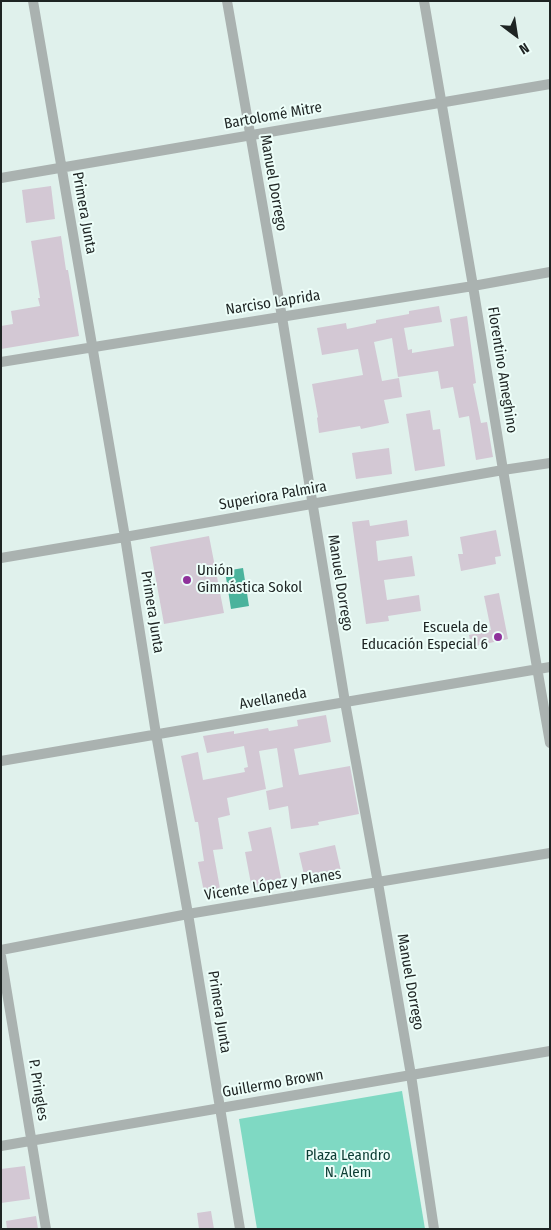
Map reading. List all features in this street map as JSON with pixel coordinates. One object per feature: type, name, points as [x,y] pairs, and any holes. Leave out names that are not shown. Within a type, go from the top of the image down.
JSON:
[{"type":"street","name":"Primera Junta","points":[[34,1],[240,1229]]},
{"type":"street","name":"Manuel Dorrego","points":[[227,1],[282,317],[345,702],[411,1075],[434,1229]]},
{"type":"street","name":"Florentino Ameghino","points":[[424,1],[550,743]]},
{"type":"street","name":"Bartolomé Mitre","points":[[1,178],[550,84]]},
{"type":"street","name":"Narciso Laprida","points":[[1,362],[550,272]]},
{"type":"street","name":"Superiora Palmira","points":[[1,558],[550,463]]},
{"type":"street","name":"Avellaneda","points":[[1,761],[550,667]]},
{"type":"street","name":"Vicente López y Planes","points":[[1,950],[188,914],[550,853]]},
{"type":"street","name":"P. Pringles","points":[[1,956],[46,1229]]},
{"type":"street","name":"Guillermo Brown","points":[[1,1146],[550,1051]]},
{"type":"green space","name":"Plaza Leandro N. Alem","points":[[402,1091],[425,1229],[257,1229],[239,1119]]},
{"type":"shaded area","points":[[243,568],[249,606],[231,609],[225,571]]},
{"type":"building","points":[[51,186],[55,219],[26,223],[22,190]]},
{"type":"building","points":[[61,236],[79,336],[1,349],[1,326],[13,324],[11,311],[40,306],[31,241]]},
{"type":"building","points":[[439,306],[442,322],[404,328],[408,350],[412,349],[412,353],[454,346],[450,319],[467,316],[476,383],[473,384],[481,423],[487,422],[493,457],[476,460],[469,416],[459,418],[453,387],[441,389],[438,371],[398,377],[392,338],[374,342],[382,381],[399,378],[402,397],[384,400],[389,423],[361,429],[360,426],[319,433],[312,384],[363,375],[358,349],[322,355],[317,328],[346,323],[347,329],[376,323],[376,320],[409,314],[409,311]]},
{"type":"building","points":[[430,410],[433,430],[440,429],[445,466],[415,471],[406,414]]},
{"type":"building","points":[[389,448],[392,474],[356,479],[352,453]]},
{"type":"building","points":[[369,520],[370,526],[407,520],[409,536],[376,541],[378,561],[412,556],[415,576],[384,580],[387,600],[419,595],[421,611],[388,616],[389,621],[366,624],[352,522]]},
{"type":"building","points":[[496,530],[501,556],[495,557],[496,564],[461,571],[458,554],[463,554],[460,537]]},
{"type":"building","name":"Unión Gimnástica Sokol","points":[[209,536],[224,613],[164,624],[150,547]]},
{"type":"building","points":[[499,593],[508,639],[471,647],[469,635],[491,630],[484,596]]},
{"type":"building","points":[[326,715],[331,742],[294,749],[299,775],[350,766],[359,814],[318,822],[319,825],[291,829],[288,806],[269,810],[266,791],[283,787],[277,748],[259,751],[266,789],[227,798],[230,815],[218,818],[223,849],[213,850],[221,894],[205,897],[198,862],[204,861],[198,822],[195,822],[181,756],[198,752],[203,780],[245,772],[244,768],[248,767],[244,746],[207,753],[203,736],[234,731],[234,734],[268,728],[269,731],[298,726],[297,720]]},
{"type":"building","points":[[271,827],[282,883],[252,889],[245,852],[252,851],[248,832]]},
{"type":"building","points":[[335,845],[341,871],[305,879],[299,853]]},
{"type":"building","points":[[25,1166],[30,1199],[1,1203],[1,1169]]},
{"type":"building","points":[[211,1211],[214,1229],[199,1229],[197,1213]]},
{"type":"building","points":[[36,1216],[38,1229],[7,1229],[6,1221]]},
{"type":"place","name":"Unión Gimnástica Sokol","points":[[187,580]]},
{"type":"place","name":"Escuela de Educación Especial 6","points":[[498,637]]}]
